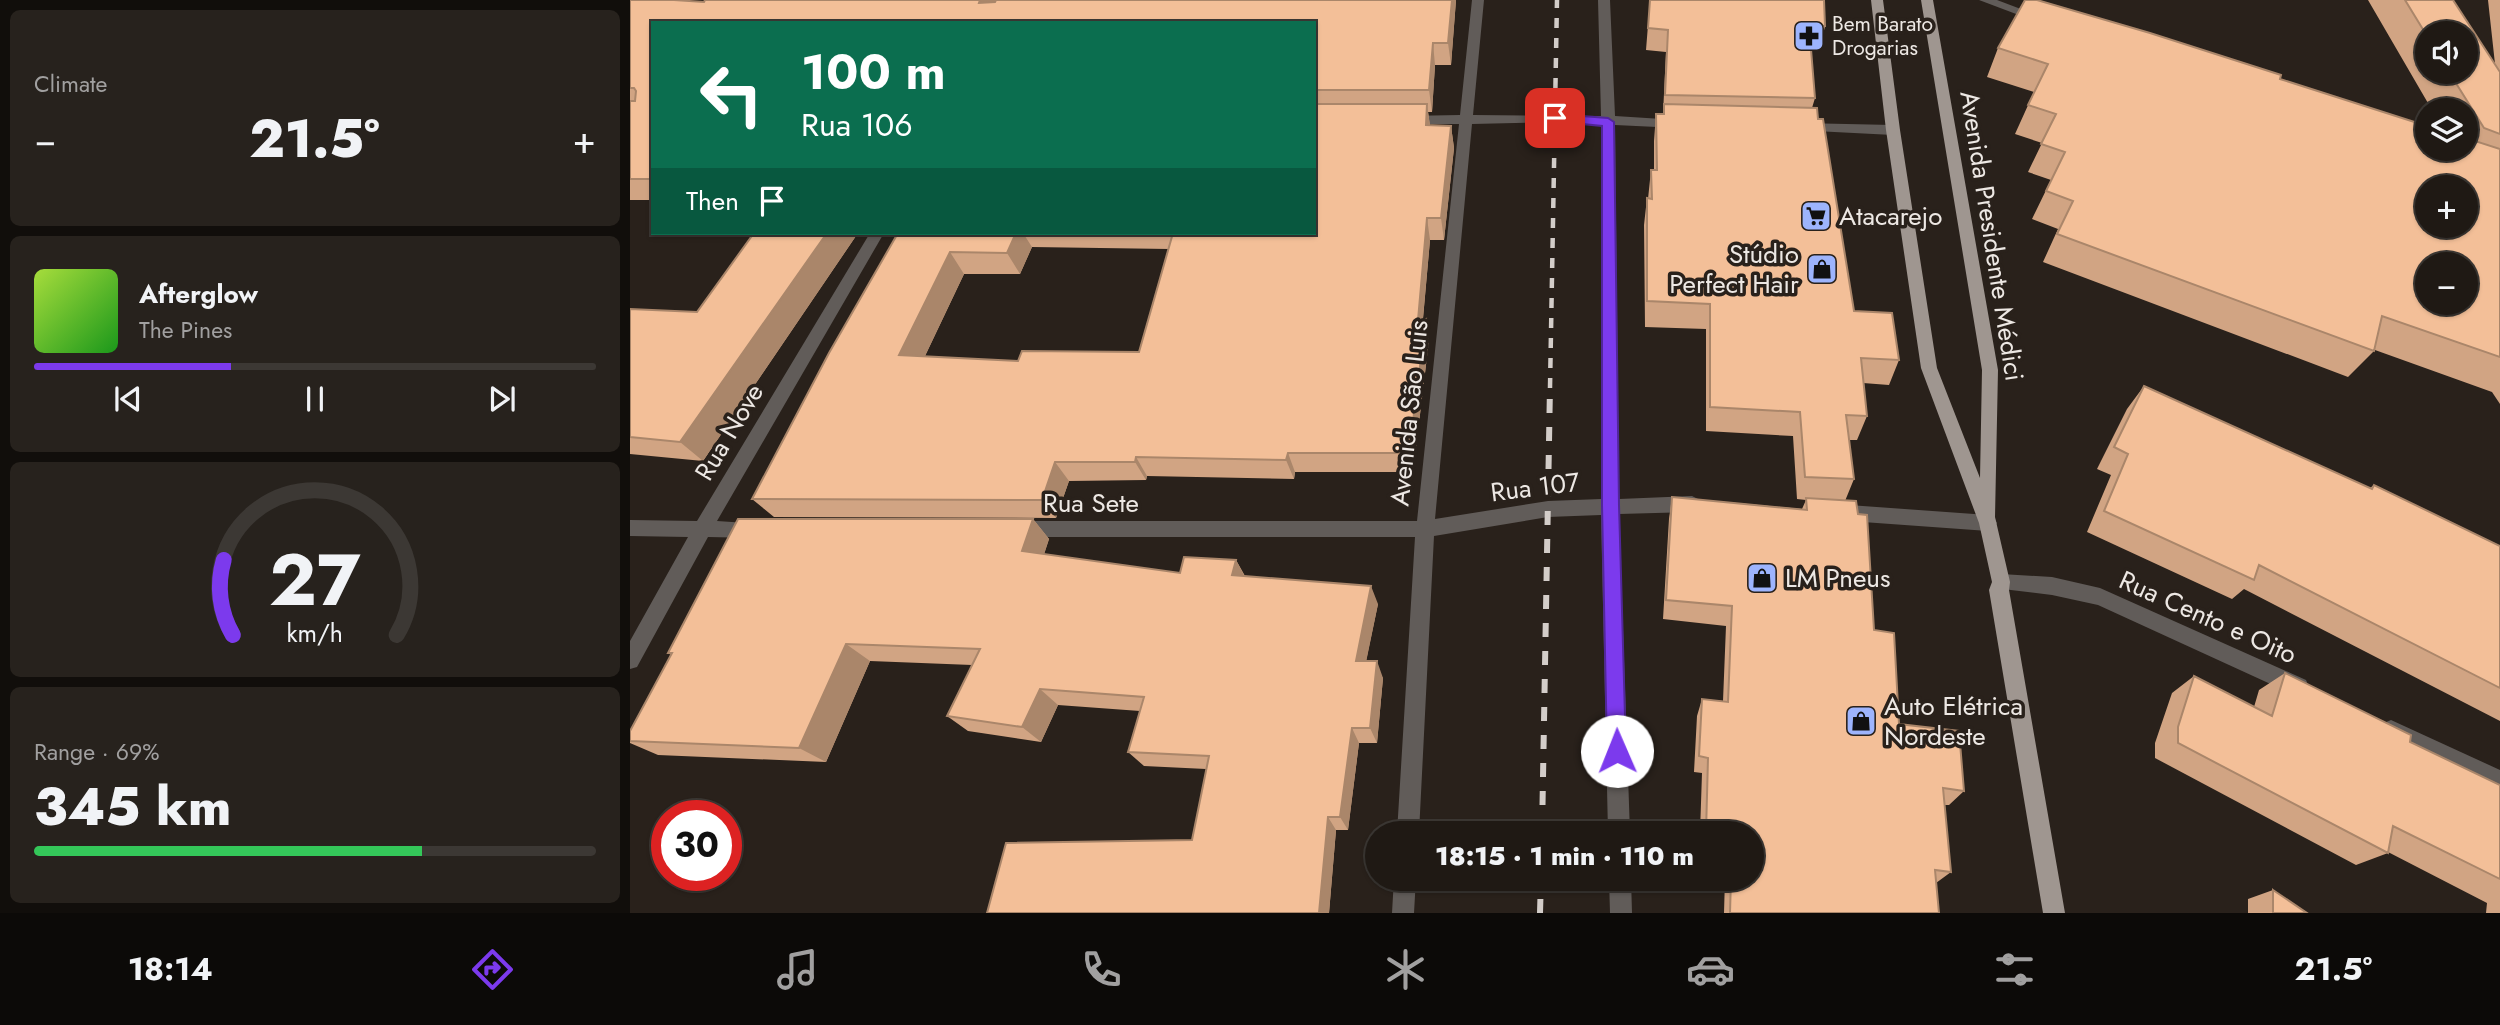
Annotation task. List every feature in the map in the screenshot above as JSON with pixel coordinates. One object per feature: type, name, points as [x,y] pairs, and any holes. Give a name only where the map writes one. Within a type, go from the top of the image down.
[{"type":"main road","name":"Avenida Presidente Médici","points":[[1877,0],[1893,130],[1929,368],[1987,523],[2001,582],[1999,590],[2054,913]]},
{"type":"main road","name":"Avenida Presidente Médici","points":[[1927,0],[1990,370],[1987,523]]},
{"type":"street","name":"Avenida São Luis","points":[[1409,821],[1425,529],[1478,0]]},
{"type":"street","points":[[1604,0],[1608,122],[1610,505],[1619,821]]},
{"type":"street","points":[[1985,0],[2051,23]]},
{"type":"street","points":[[1384,120],[1555,118],[1689,124]]},
{"type":"street","points":[[1784,127],[1893,130]]},
{"type":"street","name":"Rua Nove","points":[[630,660],[702,530],[876,235]]},
{"type":"street","name":"Rua 107","points":[[1425,529],[1548,509],[1610,505],[1708,505]]},
{"type":"street","points":[[1810,510],[1987,523]]},
{"type":"street","points":[[630,528],[771,530]]},
{"type":"street","name":"Rua Sete","points":[[994,529],[1425,529]]},
{"type":"street","name":"Rua Cento e Oito","points":[[2001,582],[2053,586],[2100,597],[2323,699]]},
{"type":"street","points":[[2374,722],[2500,781]]},
{"type":"street","points":[[1403,913],[1404,891]]},
{"type":"street","points":[[1620,891],[1621,913]]},
{"type":"building","points":[[630,0],[980,0],[979,3],[996,0],[1452,0],[1448,43],[1433,43],[1429,90],[1316,90],[1316,21],[651,21],[651,179],[630,179],[630,101],[635,101],[636,91],[630,88]]},
{"type":"building","points":[[1650,0],[1824,0],[1825,26],[1809,25],[1815,98],[1665,95],[1668,30],[1648,28]]},
{"type":"building","points":[[2025,0],[2037,0],[2150,33],[2281,75],[2280,79],[2415,122],[2415,161],[2478,161],[2478,142],[2500,149],[2500,357],[2382,316],[2374,351],[2057,234],[2073,201],[2046,191],[2065,152],[2041,144],[2056,114],[2028,105],[2048,64],[1998,48]]},
{"type":"building","points":[[2405,0],[2453,0],[2467,21],[2418,21]]},
{"type":"building","points":[[2478,38],[2500,72],[2500,134],[2484,128],[2478,118],[2478,98],[2465,98],[2456,84],[2478,84]]},
{"type":"building","points":[[1316,104],[1427,104],[1426,125],[1451,126],[1441,218],[1427,218],[1418,320],[1426,319],[1409,453],[1288,453],[1286,460],[1136,457],[1135,462],[1055,462],[1042,500],[752,499],[829,353],[897,235],[1015,235],[1007,253],[950,252],[899,355],[1018,361],[1022,351],[1139,352],[1172,235],[1316,235]]},
{"type":"building","points":[[1664,104],[1817,108],[1818,119],[1823,119],[1854,311],[1892,313],[1899,360],[1861,358],[1867,416],[1846,415],[1854,479],[1805,477],[1800,412],[1710,407],[1710,304],[1647,301],[1647,198],[1652,199],[1651,170],[1657,170],[1656,114],[1664,114]]},
{"type":"building","points":[[753,235],[826,235],[680,442],[630,437],[630,309],[697,312]]},
{"type":"building","points":[[2144,386],[2372,489],[2374,485],[2500,546],[2500,688],[2259,565],[2254,580],[2104,511],[2128,454],[2114,447]]},
{"type":"building","points":[[1672,497],[1807,510],[1806,498],[1856,501],[1858,514],[1867,515],[1874,630],[1894,633],[1899,724],[1959,731],[1964,791],[1943,788],[1951,872],[1935,870],[1939,913],[1730,913],[1731,891],[1764,891],[1764,821],[1706,821],[1708,758],[1699,756],[1702,699],[1728,702],[1732,606],[1666,600]]},
{"type":"building","points":[[738,519],[1033,519],[1022,551],[1180,573],[1184,557],[1236,560],[1232,575],[1371,586],[1356,661],[1377,661],[1370,728],[1352,728],[1340,817],[1328,817],[1319,913],[987,913],[1006,843],[1192,840],[1209,756],[1128,752],[1144,697],[1040,689],[1022,727],[947,716],[980,649],[846,644],[799,748],[630,741],[630,731]]},
{"type":"building","points":[[2285,673],[2411,735],[2410,742],[2500,785],[2500,879],[2393,826],[2388,853],[2178,743],[2178,727],[2194,676],[2272,716]]},
{"type":"building","points":[[2273,890],[2307,913],[2273,913]]},
{"type":"railway","points":[[1550,388],[1557,0]]},
{"type":"railway","points":[[1542,821],[1550,386]]},
{"type":"railway","points":[[1540,913],[1541,891]]},
{"type":"place","name":"Bem Barato Drogarias","points":[[1809,36]]},
{"type":"place","name":"Atacarejo","points":[[1816,216]]},
{"type":"place","name":"Stúdio Perfect Hair","points":[[1822,269]]},
{"type":"place","name":"LM Pneus","points":[[1762,578]]},
{"type":"place","name":"Auto Elétrica Nordeste","points":[[1861,721]]},
{"type":"route","points":[[1555,118],[1608,122],[1610,505],[1617,751]]}]
